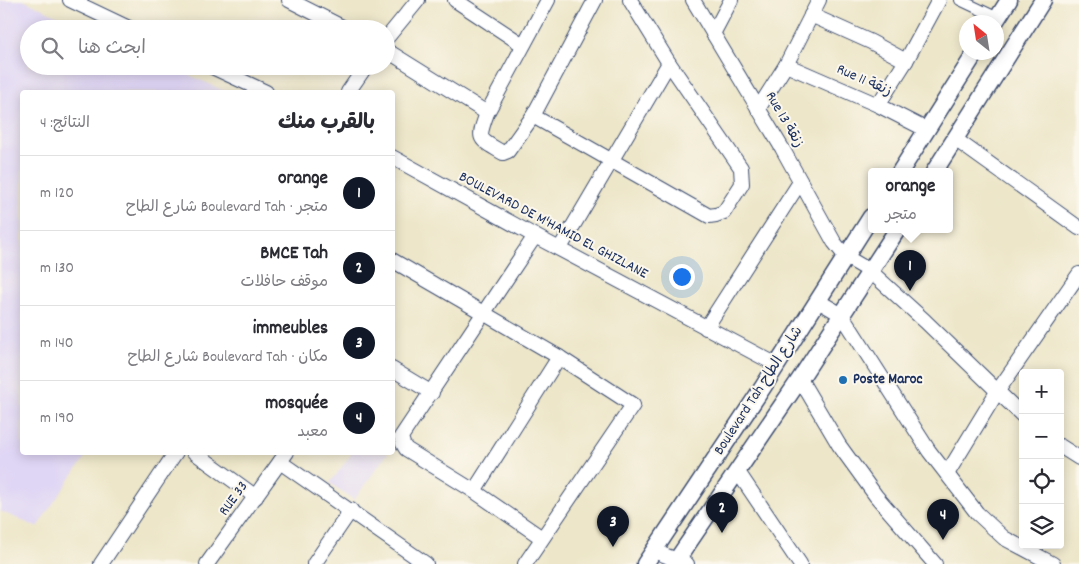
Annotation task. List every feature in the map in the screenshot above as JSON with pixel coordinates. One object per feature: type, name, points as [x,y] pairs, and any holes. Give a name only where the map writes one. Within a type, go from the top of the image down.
[{"type":"street","points":[[70,0],[112,20]]},
{"type":"street","points":[[289,0],[328,20]]},
{"type":"street","points":[[395,28],[418,0]]},
{"type":"street","points":[[455,0],[523,45]]},
{"type":"street","points":[[548,0],[487,113],[480,137],[483,142],[502,154],[508,151],[533,116],[595,0]]},
{"type":"street","points":[[533,116],[709,216],[724,212],[742,184],[741,168],[669,63],[630,0]]},
{"type":"street","name":"Rue 13 زنقة","points":[[693,0],[834,242],[846,257]]},
{"type":"street","points":[[713,34],[731,0]]},
{"type":"street","points":[[758,109],[786,64],[819,0]]},
{"type":"street","points":[[878,105],[906,61],[939,0]]},
{"type":"street","points":[[960,0],[987,15]]},
{"type":"street","points":[[999,15],[1009,0]]},
{"type":"street","points":[[937,168],[1043,0]]},
{"type":"street","points":[[811,15],[871,42],[906,61]]},
{"type":"street","points":[[395,56],[487,113]]},
{"type":"street","points":[[903,168],[971,60]]},
{"type":"street","points":[[560,248],[669,63]]},
{"type":"street","name":"Rue 11 زنقة","points":[[786,64],[878,105],[928,130]]},
{"type":"street","points":[[229,75],[262,90]]},
{"type":"street","points":[[349,90],[360,75]]},
{"type":"street","points":[[955,140],[1079,228]]},
{"type":"street","name":"BOULEVARD DE M'HAMID EL GHIZLANE","points":[[395,160],[777,365]]},
{"type":"street","points":[[706,328],[800,182]]},
{"type":"street","name":"Boulevard Tah شارع الطاح","points":[[649,558],[777,365],[868,223]]},
{"type":"street","name":"Boulevard Tah شارع الطاح","points":[[679,563],[895,233]]},
{"type":"street","points":[[535,236],[401,437],[402,444],[406,449],[474,491],[542,538]]},
{"type":"street","points":[[846,257],[870,271],[926,321],[1021,414]]},
{"type":"street","points":[[395,262],[559,357],[633,405],[525,564]]},
{"type":"street","points":[[947,474],[997,392],[1079,274]]},
{"type":"street","points":[[818,301],[842,315],[929,451],[977,513],[1004,538],[1053,564]]},
{"type":"street","points":[[474,491],[559,357]]},
{"type":"street","points":[[395,371],[432,393]]},
{"type":"street","points":[[800,379],[839,445],[876,496],[935,564]]},
{"type":"street","points":[[1064,449],[1079,458]]},
{"type":"street","points":[[101,564],[174,455]]},
{"type":"street","points":[[198,455],[256,497]]},
{"type":"street","points":[[284,457],[351,510],[426,564]]},
{"type":"street","name":"RUE 33","points":[[207,564],[284,457]]},
{"type":"street","points":[[738,472],[800,564]]},
{"type":"street","points":[[314,564],[351,510]]},
{"type":"street","points":[[649,558],[679,563]]},
{"type":"shaded area","points":[[0,0],[23,0],[67,20],[20,20],[20,75],[189,75],[223,90],[20,90],[20,455],[87,455],[37,527],[0,511]]},
{"type":"shaded area","points":[[351,455],[387,455],[354,500],[330,483]]},
{"type":"place","name":"orange","points":[[910,291]]},
{"type":"place","name":"Poste Maroc","points":[[843,380]]},
{"type":"place","name":"BMCE Tah","points":[[722,533]]},
{"type":"place","name":"mosquée","points":[[943,540]]},
{"type":"place","name":"immeubles","points":[[613,547]]}]
